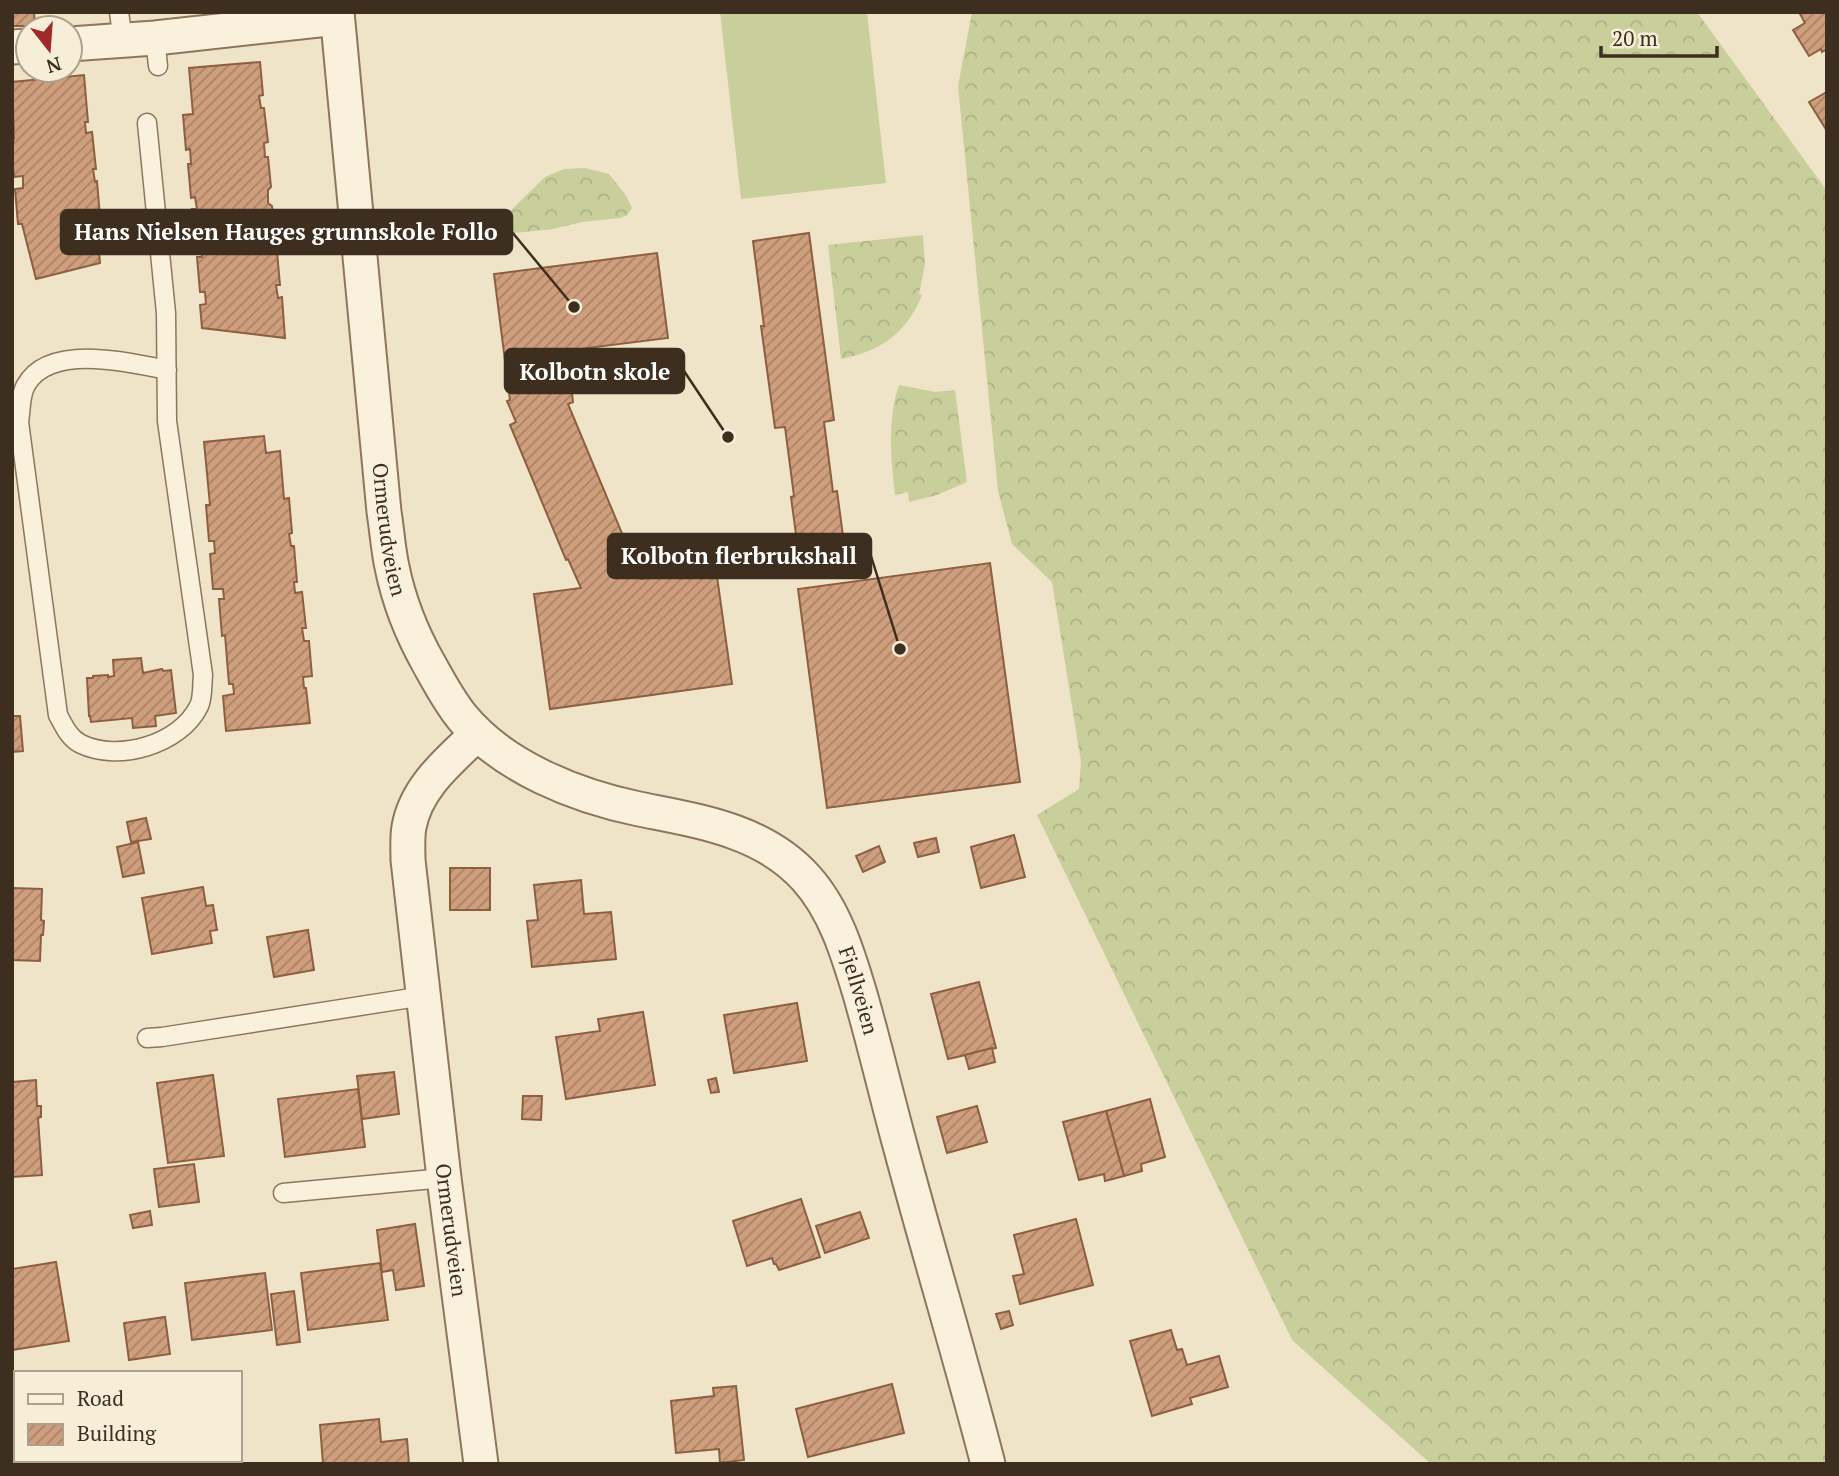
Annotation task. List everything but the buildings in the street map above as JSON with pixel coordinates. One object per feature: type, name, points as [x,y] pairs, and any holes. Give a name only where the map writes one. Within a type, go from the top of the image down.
[{"type":"street","name":"Ormerudveien","points":[[84,39],[121,26],[157,52],[337,15],[392,568],[405,615],[420,648],[444,692],[477,734],[441,768],[416,806],[409,824],[408,860],[444,1178],[481,1464]]},
{"type":"street","name":"Fjellveien","points":[[477,734],[505,755],[571,790],[605,802],[713,825],[752,839],[781,855],[806,878],[824,901],[849,957],[988,1464]]},
{"type":"lane","points":[[147,122],[166,313],[167,370],[167,421],[203,675],[200,705],[186,724],[139,750],[106,752],[80,743],[66,732],[58,715],[19,422],[24,387],[35,373],[50,364],[73,360],[122,361],[167,370]]},
{"type":"lane","points":[[147,1038],[424,996]]},
{"type":"lane","points":[[283,1193],[444,1178]]},
{"type":"green space","points":[[720,12],[867,12],[886,183],[741,199]]},
{"type":"green space","points":[[972,12],[1697,12],[1827,191],[1827,1464],[1431,1464],[1292,1340],[1037,815],[1079,789],[1081,762],[1052,582],[1012,544],[998,491],[958,86]]},
{"type":"green space","points":[[585,168],[609,174],[632,208],[627,215],[515,233],[504,231],[498,223],[545,177],[564,169]]},
{"type":"green space","points":[[923,235],[925,264],[919,294],[922,295],[909,320],[880,345],[841,359],[828,245]]},
{"type":"green space","points":[[899,385],[935,392],[955,390],[967,482],[937,495],[909,502],[908,492],[895,495],[891,426]]},
{"type":"place","name":"Hans Nielsen Hauges grunnskole Follo","points":[[574,307]]},
{"type":"place","name":"Kolbotn skole","points":[[728,437]]},
{"type":"place","name":"Kolbotn flerbrukshall","points":[[900,649]]}]
